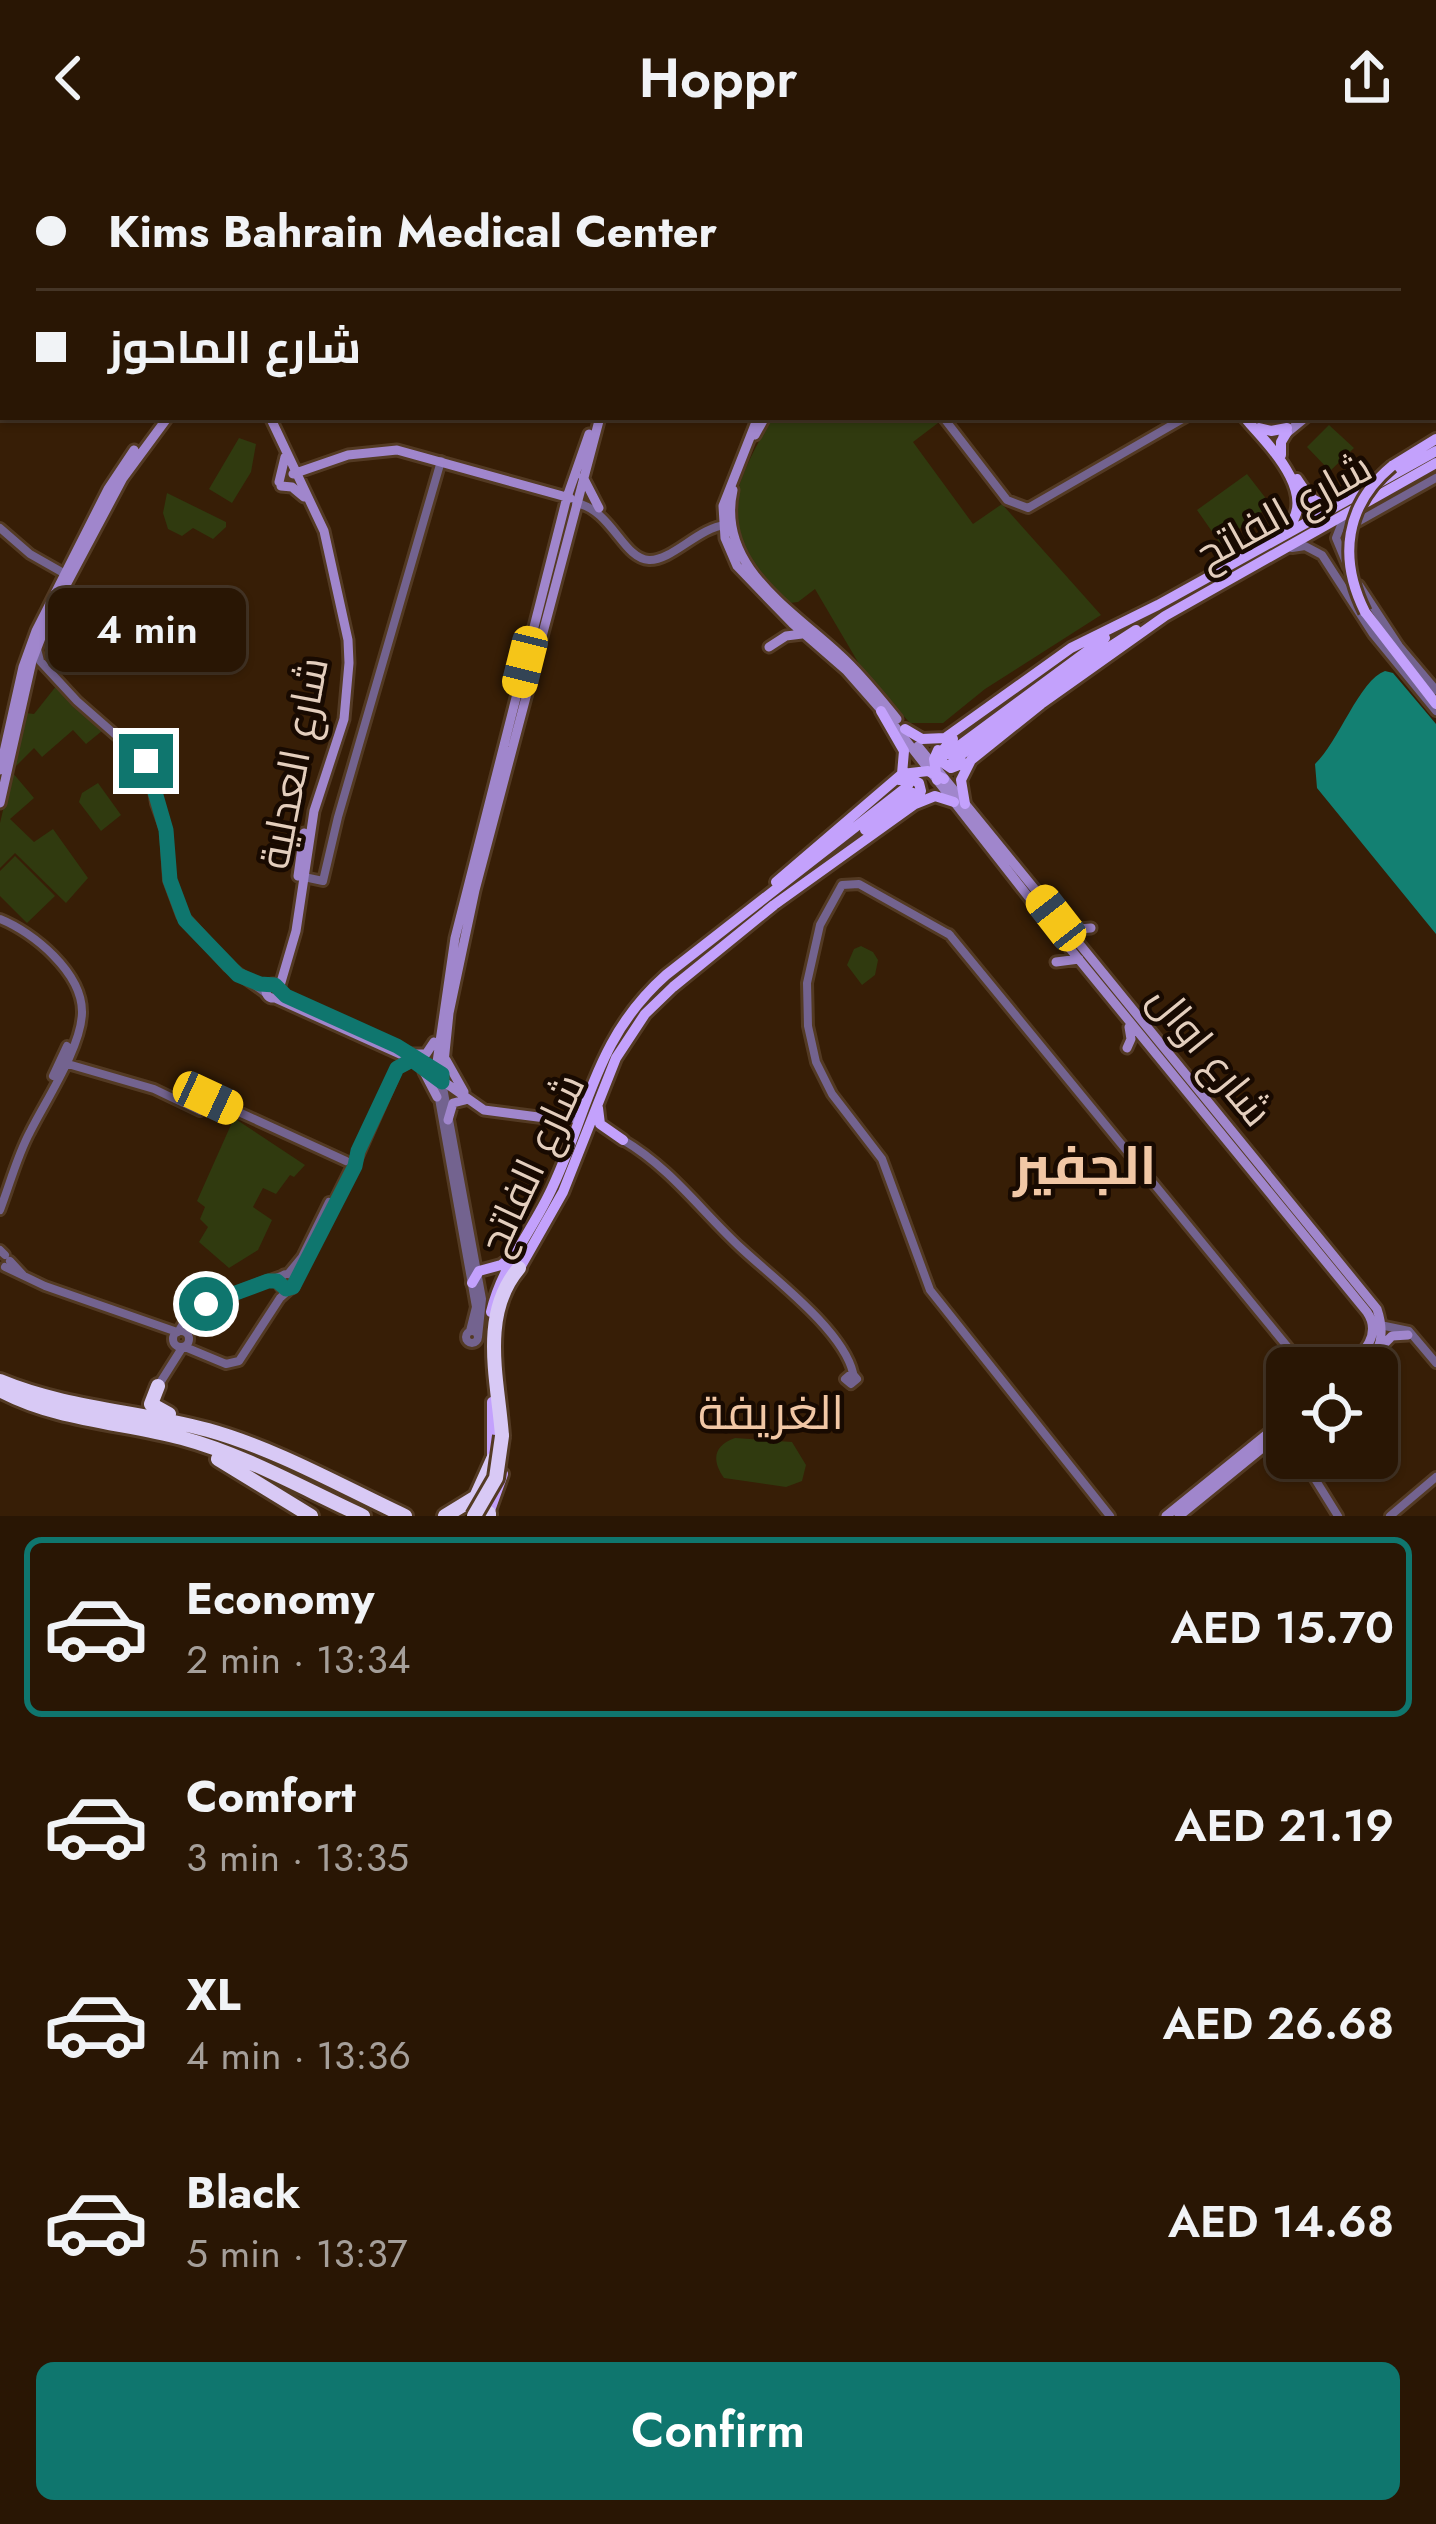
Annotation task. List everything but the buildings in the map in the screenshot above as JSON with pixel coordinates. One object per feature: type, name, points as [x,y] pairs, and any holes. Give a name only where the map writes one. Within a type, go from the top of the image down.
[{"type":"highway","points":[[483,1515],[494,1485],[502,1436],[494,1331],[517,1261]]},
{"type":"highway","points":[[0,1377],[21,1394],[240,1459],[363,1516]]},
{"type":"highway","points":[[158,1386],[151,1399],[154,1406],[262,1449],[398,1514]]},
{"type":"highway","points":[[0,1391],[213,1431]]},
{"type":"highway","points":[[135,1414],[242,1450],[398,1514]]},
{"type":"highway","points":[[156,1432],[244,1474],[311,1516]]},
{"type":"highway","points":[[445,1516],[476,1497],[493,1459]]},
{"type":"highway","points":[[244,1474],[296,1516]]},
{"type":"main road","points":[[1,792],[37,648],[74,557],[121,466],[161,420]]},
{"type":"main road","points":[[0,769],[28,651],[54,593],[162,420]]},
{"type":"main road","name":"شارع العدلية","points":[[269,420],[330,550],[348,640],[348,694],[314,811],[296,931],[273,990]]},
{"type":"main road","points":[[438,1075],[439,1032],[470,865],[560,525],[583,477],[596,420]]},
{"type":"main road","points":[[438,1075],[476,890],[571,500],[596,420]]},
{"type":"main road","points":[[761,420],[723,506],[718,530],[740,571],[846,670],[933,771]]},
{"type":"main road","points":[[718,530],[761,420]]},
{"type":"main road","points":[[1251,420],[1268,431],[1287,430]]},
{"type":"main road","points":[[1251,420],[1314,501],[1352,504]]},
{"type":"main road","points":[[1251,420],[1272,446],[1300,506],[1293,523],[1269,550]]},
{"type":"main road","points":[[1272,446],[1280,446],[1287,430],[1299,420]]},
{"type":"main road","points":[[1436,439],[1392,466],[1360,500],[1350,532],[1348,566],[1366,612],[1436,707]]},
{"type":"main road","points":[[348,455],[357,440]]},
{"type":"main road","points":[[374,450],[390,441],[407,452]]},
{"type":"main road","points":[[296,476],[348,455],[374,450],[407,452],[571,500]]},
{"type":"main road","name":"شارع الفاتح","points":[[1352,504],[1436,451]]},
{"type":"main road","points":[[306,496],[280,484],[287,458],[314,467],[371,453],[407,452]]},
{"type":"main road","name":"شارع الفاتح","points":[[483,1515],[493,1459],[488,1340],[494,1299],[557,1204],[578,1117],[604,1052],[631,1010],[757,901],[933,771],[940,748],[958,731],[1071,648],[1162,610],[1436,463]]},
{"type":"main road","points":[[306,496],[306,479],[314,467]]},
{"type":"main road","points":[[583,477],[599,508]]},
{"type":"main road","points":[[541,492],[556,508],[560,525]]},
{"type":"main road","name":"شارع العدلية","points":[[273,990],[288,943],[304,834],[342,693],[343,645],[322,542],[306,496]]},
{"type":"main road","points":[[718,530],[793,614],[847,661],[905,729],[933,771]]},
{"type":"main road","points":[[54,593],[51,568],[74,557]]},
{"type":"main road","points":[[776,608],[777,631]]},
{"type":"main road","points":[[951,758],[1067,663],[1162,610]]},
{"type":"main road","name":"شارع الفاتح","points":[[971,760],[1162,610]]},
{"type":"main road","points":[[769,647],[791,634],[806,635]]},
{"type":"main road","points":[[881,711],[904,751],[910,789]]},
{"type":"main road","points":[[337,721],[338,738]]},
{"type":"main road","points":[[905,729],[929,741],[958,731]]},
{"type":"main road","points":[[958,731],[941,751],[941,760],[951,768],[971,760]]},
{"type":"main road","points":[[910,789],[933,771],[954,770],[971,760]]},
{"type":"main road","points":[[910,789],[955,798],[971,760]]},
{"type":"main road","name":"شارع اوال","points":[[933,771],[1171,1060],[1378,1324]]},
{"type":"main road","name":"شارع الفاتح","points":[[573,1151],[622,1047],[653,1005],[910,789]]},
{"type":"main road","name":"شارع اوال","points":[[1016,874],[1064,929],[1124,1017],[1378,1324]]},
{"type":"main road","points":[[1056,962],[1084,959],[1087,933],[1064,929]]},
{"type":"main road","points":[[273,990],[413,1059],[484,1110],[559,1124],[573,1151],[597,1138],[623,1140]]},
{"type":"main road","points":[[1124,1017],[1131,1034],[1127,1048]]},
{"type":"main road","points":[[413,1059],[429,1052],[439,1032]]},
{"type":"main road","points":[[1141,1036],[1171,1060]]},
{"type":"main road","points":[[373,1038],[413,1059],[436,1097]]},
{"type":"main road","points":[[444,1045],[450,1071],[466,1096]]},
{"type":"main road","points":[[601,1092],[599,1122],[623,1140]]},
{"type":"main road","points":[[448,1120],[453,1103],[466,1096]]},
{"type":"main road","points":[[525,1118],[578,1117]]},
{"type":"main road","points":[[477,1273],[517,1261]]},
{"type":"main road","name":"شارع الفاتح","points":[[483,1515],[506,1456],[500,1326],[517,1261]]},
{"type":"main road","points":[[477,1273],[494,1273],[494,1299]]},
{"type":"main road","points":[[1378,1324],[1396,1326]]},
{"type":"main road","points":[[1378,1324],[1379,1347]]},
{"type":"main road","points":[[1367,1347],[1378,1324]]},
{"type":"main road","points":[[1382,1347],[1390,1337],[1412,1336]]},
{"type":"main road","points":[[1172,1515],[1266,1436]]},
{"type":"main road","points":[[1172,1515],[1266,1445]]},
{"type":"street","points":[[946,420],[1017,507],[1038,504],[1181,420]]},
{"type":"street","points":[[304,878],[323,881],[441,461]]},
{"type":"street","points":[[1343,531],[1436,478]]},
{"type":"street","points":[[571,500],[599,508],[640,555],[666,554]]},
{"type":"street","points":[[571,500],[596,508],[640,558],[655,560],[718,530]]},
{"type":"street","points":[[1352,504],[1336,538],[1341,555],[1378,616],[1436,690]]},
{"type":"street","points":[[0,531],[66,577]]},
{"type":"street","points":[[1269,550],[1299,546],[1322,555],[1373,634],[1436,707]]},
{"type":"street","points":[[37,648],[38,658],[51,674],[107,731],[148,764],[167,840],[168,874],[182,915],[246,980],[273,990]]},
{"type":"street","points":[[28,680],[39,669],[51,674]]},
{"type":"street","points":[[1110,1516],[926,1282],[886,1167],[831,1092],[812,1049],[807,982],[814,943],[828,907],[846,883],[859,884],[950,935],[1288,1347]]},
{"type":"street","points":[[0,922],[38,942],[78,991],[81,1022],[0,1210]]},
{"type":"street","points":[[349,1165],[396,1052]]},
{"type":"street","points":[[3,1259],[29,1280],[181,1339],[226,1364],[239,1361],[280,1298],[397,1068],[413,1059]]},
{"type":"street","points":[[62,1063],[154,1089],[200,1111],[208,1098],[349,1165]]},
{"type":"street","points":[[0,1198],[62,1063]]},
{"type":"street","points":[[438,1075],[436,1097],[477,1273]]},
{"type":"street","points":[[438,1075],[477,1273],[474,1334]]},
{"type":"street","points":[[623,1140],[681,1184],[819,1322],[847,1358],[850,1374]]},
{"type":"street","points":[[158,1386],[175,1359],[186,1318],[194,1308],[268,1281],[286,1281]]},
{"type":"street","points":[[1378,1324],[1412,1336]]},
{"type":"street","points":[[1396,1326],[1436,1363]]},
{"type":"street","points":[[1315,1479],[1338,1516]]},
{"type":"street","points":[[1390,1516],[1432,1480],[1436,1492]]},
{"type":"green space","points":[[770,420],[935,420],[938,423],[913,442],[973,524],[1002,504],[1101,615],[985,689],[943,723],[910,723],[865,674],[815,589],[790,603],[749,555],[735,515],[744,472]]},
{"type":"green space","points":[[1329,425],[1354,448],[1330,471],[1307,447]]},
{"type":"green space","points":[[239,438],[256,444],[251,472],[232,503],[209,489]]},
{"type":"green space","points":[[1247,474],[1271,505],[1220,543],[1197,510]]},
{"type":"green space","points":[[167,493],[226,522],[226,527],[213,539],[193,528],[182,536],[168,529],[163,513]]},
{"type":"green space","points":[[57,685],[102,731],[86,744],[73,730],[42,757],[34,748],[13,769],[26,713],[34,714]]},
{"type":"green space","points":[[12,772],[34,798],[10,819],[34,842],[53,829],[88,878],[66,903],[15,853],[0,868],[0,823]]},
{"type":"green space","points":[[98,783],[121,815],[101,831],[79,802],[82,793]]},
{"type":"green space","points":[[15,856],[55,896],[27,923],[0,896],[0,871]]},
{"type":"green space","points":[[861,946],[878,960],[875,975],[862,985],[847,965],[854,949]]},
{"type":"green space","points":[[234,1118],[305,1165],[276,1194],[263,1188],[253,1207],[272,1220],[258,1250],[229,1268],[199,1242],[208,1227],[200,1219],[205,1207],[197,1201]]},
{"type":"green space","points":[[735,1438],[792,1442],[806,1465],[802,1481],[786,1487],[724,1478],[717,1454]]},
{"type":"water","points":[[1385,671],[1393,673],[1436,724],[1436,934],[1317,788],[1315,764],[1367,686]]},
{"type":"district","name":"الجفير","points":[[1085,1165]]},
{"type":"district","name":"الغريفة","points":[[771,1412]]},
{"type":"route","points":[[146,761],[166,830],[167,865],[175,898],[185,920],[203,940],[245,979],[275,985],[282,994],[397,1046],[442,1074],[442,1082],[412,1060],[397,1068],[355,1166],[293,1287],[268,1281],[206,1304]]}]
